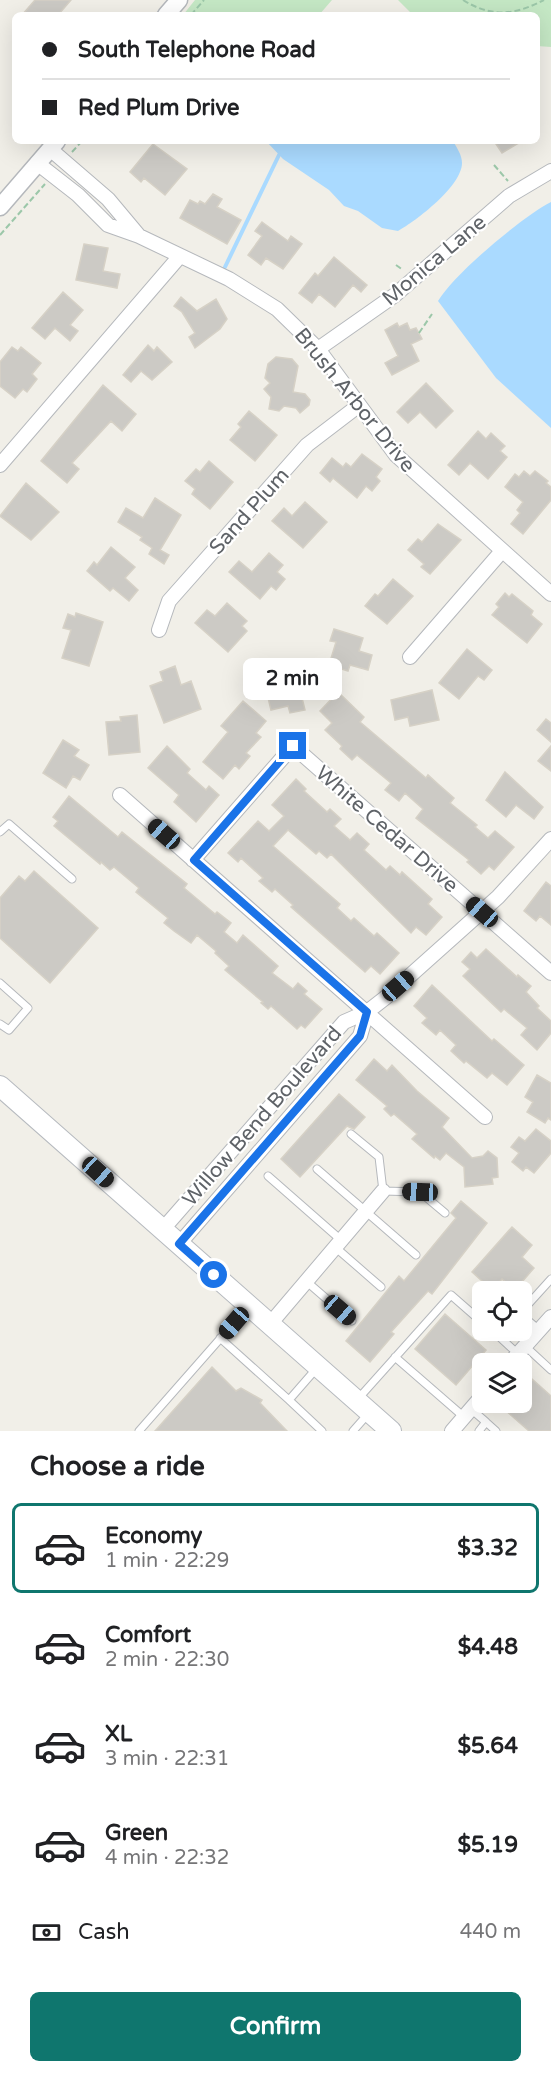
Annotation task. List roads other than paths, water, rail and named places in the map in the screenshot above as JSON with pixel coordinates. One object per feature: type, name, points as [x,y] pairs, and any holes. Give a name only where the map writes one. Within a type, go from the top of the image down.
[{"type":"main road","points":[[0,1086],[375,1419]]},
{"type":"street","points":[[169,12],[179,0]]},
{"type":"street","points":[[0,207],[53,145]]},
{"type":"street","name":"Brush Arbor Drive","points":[[53,145],[64,161],[121,211],[140,236]]},
{"type":"street","name":"Brush Arbor Drive","points":[[38,163],[78,195],[108,225],[140,236],[256,294],[285,316],[318,349],[358,406],[412,471],[551,594]]},
{"type":"street","name":"Monica Lane","points":[[318,349],[395,295],[508,196],[551,171]]},
{"type":"street","points":[[78,195],[89,183]]},
{"type":"street","points":[[0,465],[180,256]]},
{"type":"street","name":"Sand Plum","points":[[159,630],[169,601],[307,445],[358,406]]},
{"type":"street","points":[[410,657],[502,551]]},
{"type":"street","name":"White Cedar Drive","points":[[194,860],[293,746],[551,973]]},
{"type":"street","points":[[120,795],[485,1117]]},
{"type":"street","name":"Willow Bend Boulevard","points":[[163,1230],[344,1022],[367,1012],[482,912],[511,884],[551,838]]},
{"type":"street","name":"Willow Bend Boulevard","points":[[179,1244],[360,1036],[367,1012]]},
{"type":"street","points":[[270,1324],[383,1191]]},
{"type":"street","points":[[518,1353],[547,1323]]},
{"type":"street","points":[[452,1431],[472,1408]]},
{"type":"lane","points":[[0,832],[9,824],[72,879]]},
{"type":"lane","points":[[0,983],[28,1008],[9,1030],[0,1024]]},
{"type":"lane","points":[[282,1093],[297,1107]]},
{"type":"lane","points":[[351,1134],[379,1157],[383,1191],[420,1192],[445,1213]]},
{"type":"lane","points":[[318,1169],[416,1256]]},
{"type":"lane","points":[[268,1176],[381,1287]]},
{"type":"lane","points":[[547,1323],[525,1318],[523,1310],[551,1279]]},
{"type":"lane","points":[[306,1281],[352,1321]]},
{"type":"lane","points":[[353,1431],[375,1419],[395,1357],[451,1295],[472,1313]]},
{"type":"lane","points":[[139,1431],[249,1306]]},
{"type":"lane","points":[[220,1338],[322,1431]]},
{"type":"lane","points":[[503,1341],[516,1353]]},
{"type":"lane","points":[[395,1357],[468,1413],[486,1422],[496,1431]]},
{"type":"lane","points":[[532,1361],[551,1370]]},
{"type":"lane","points":[[290,1400],[318,1367]]},
{"type":"lane","points":[[479,1431],[486,1422]]},
{"type":"water","points":[[269,144],[455,144],[462,163],[455,182],[437,202],[398,231],[382,228],[358,211],[344,206],[329,190],[283,159]]},
{"type":"water","points":[[551,202],[551,428],[496,378],[438,301],[474,261],[524,220]]},
{"type":"waterway","points":[[225,267],[279,155]]}]
